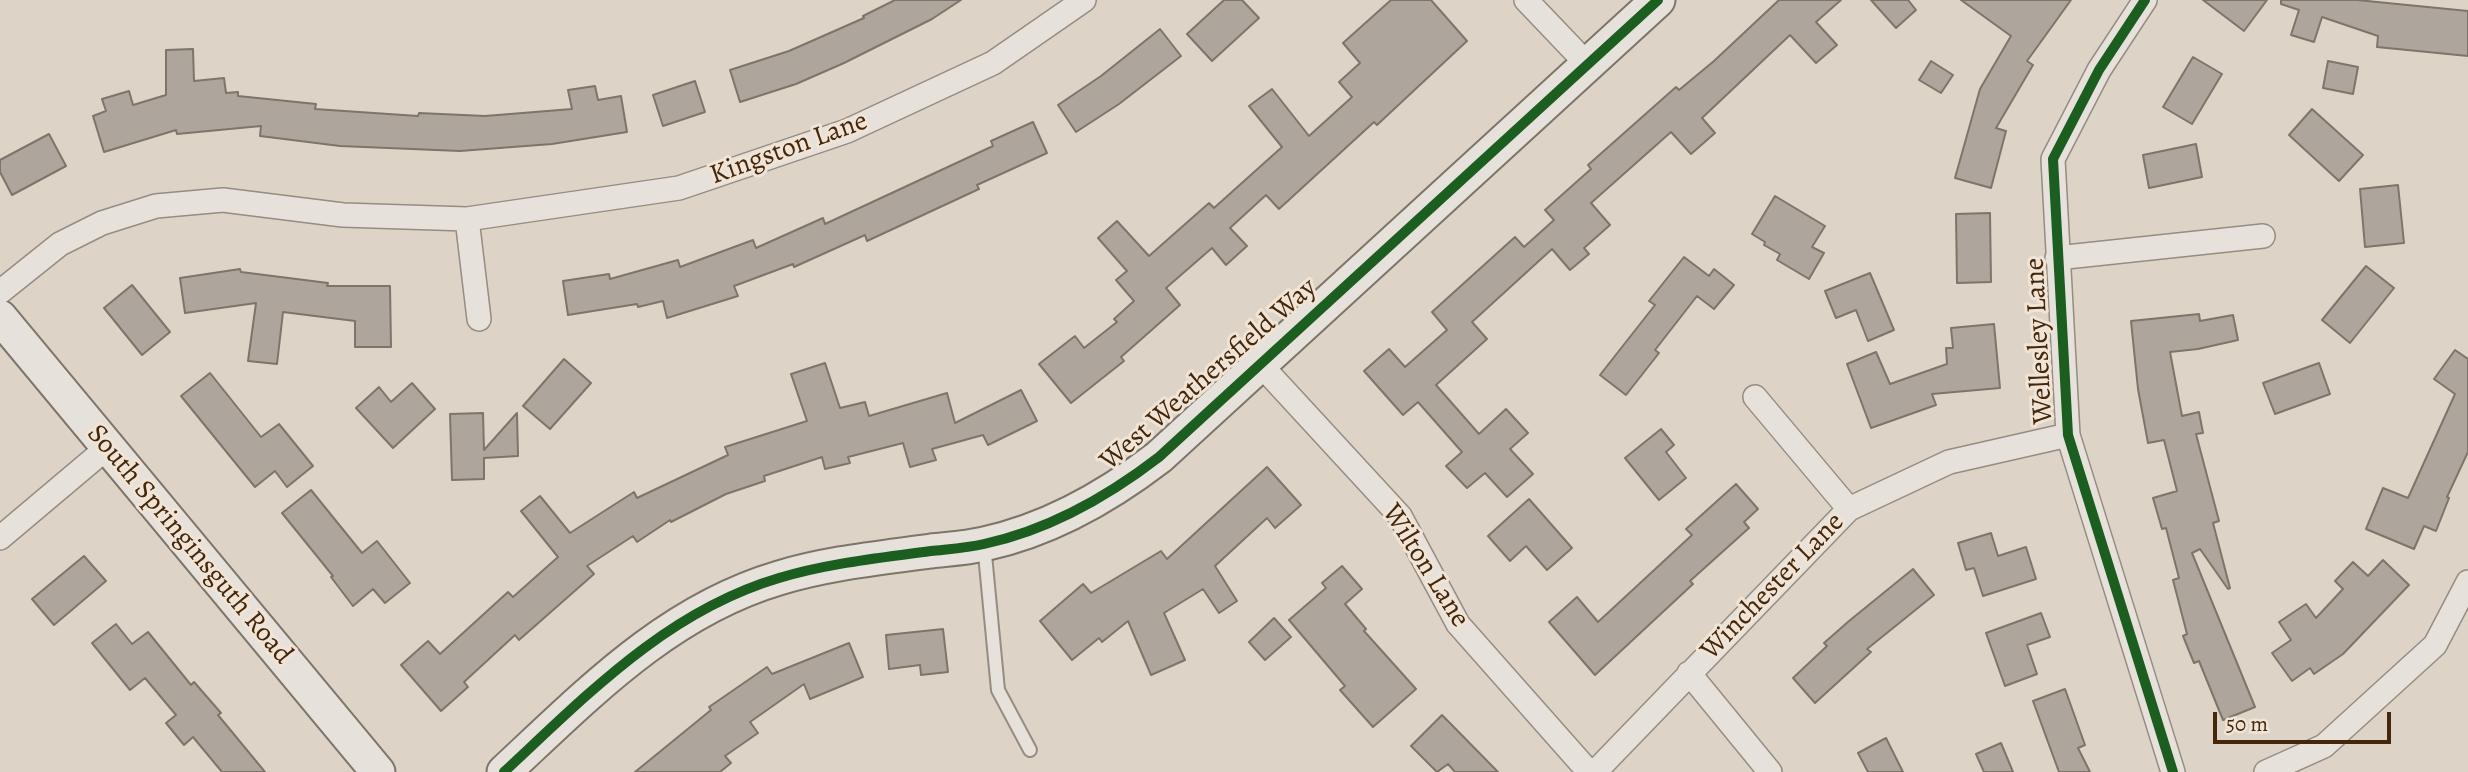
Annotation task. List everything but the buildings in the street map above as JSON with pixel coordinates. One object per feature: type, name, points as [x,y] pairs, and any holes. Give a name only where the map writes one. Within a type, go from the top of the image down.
[{"type":"street","name":"Kingston Lane","points":[[0,292],[60,244],[103,223],[156,206],[223,200],[343,215],[467,219],[679,188],[847,131],[993,63],[1084,0]]},
{"type":"street","points":[[1526,0],[1588,65]]},
{"type":"street","name":"West Weathersfield Way","points":[[504,772],[614,671],[670,629],[706,608],[778,578],[817,568],[984,544],[1067,515],[1130,479],[1159,457],[1658,0]]},
{"type":"street","name":"Wellesley Lane","points":[[2145,0],[2099,70],[2053,159],[2068,435],[2173,772]]},
{"type":"street","points":[[467,219],[479,319]]},
{"type":"street","points":[[2057,257],[2263,236]]},
{"type":"street","name":"South Springinsguth Road","points":[[0,317],[378,772]]},
{"type":"street","name":"Wilton Lane","points":[[1259,363],[1400,516],[1458,624],[1589,772]]},
{"type":"street","points":[[1755,397],[1849,509]]},
{"type":"street","name":"Winchester Lane","points":[[1595,772],[1849,509],[1949,462],[2068,435]]},
{"type":"street","points":[[0,538],[108,447]]},
{"type":"street","points":[[2266,772],[2324,746],[2435,645],[2468,582]]},
{"type":"street","points":[[1689,673],[1770,772]]},
{"type":"lane","points":[[984,544],[998,690],[1030,750]]},
{"type":"cycle path","points":[[504,772],[631,658],[700,611],[738,593],[816,568],[971,546],[1008,538],[1054,521],[1119,486],[1159,457],[1658,0]]},
{"type":"cycle path","points":[[2145,0],[2099,70],[2053,159],[2068,435],[2173,772]]}]
